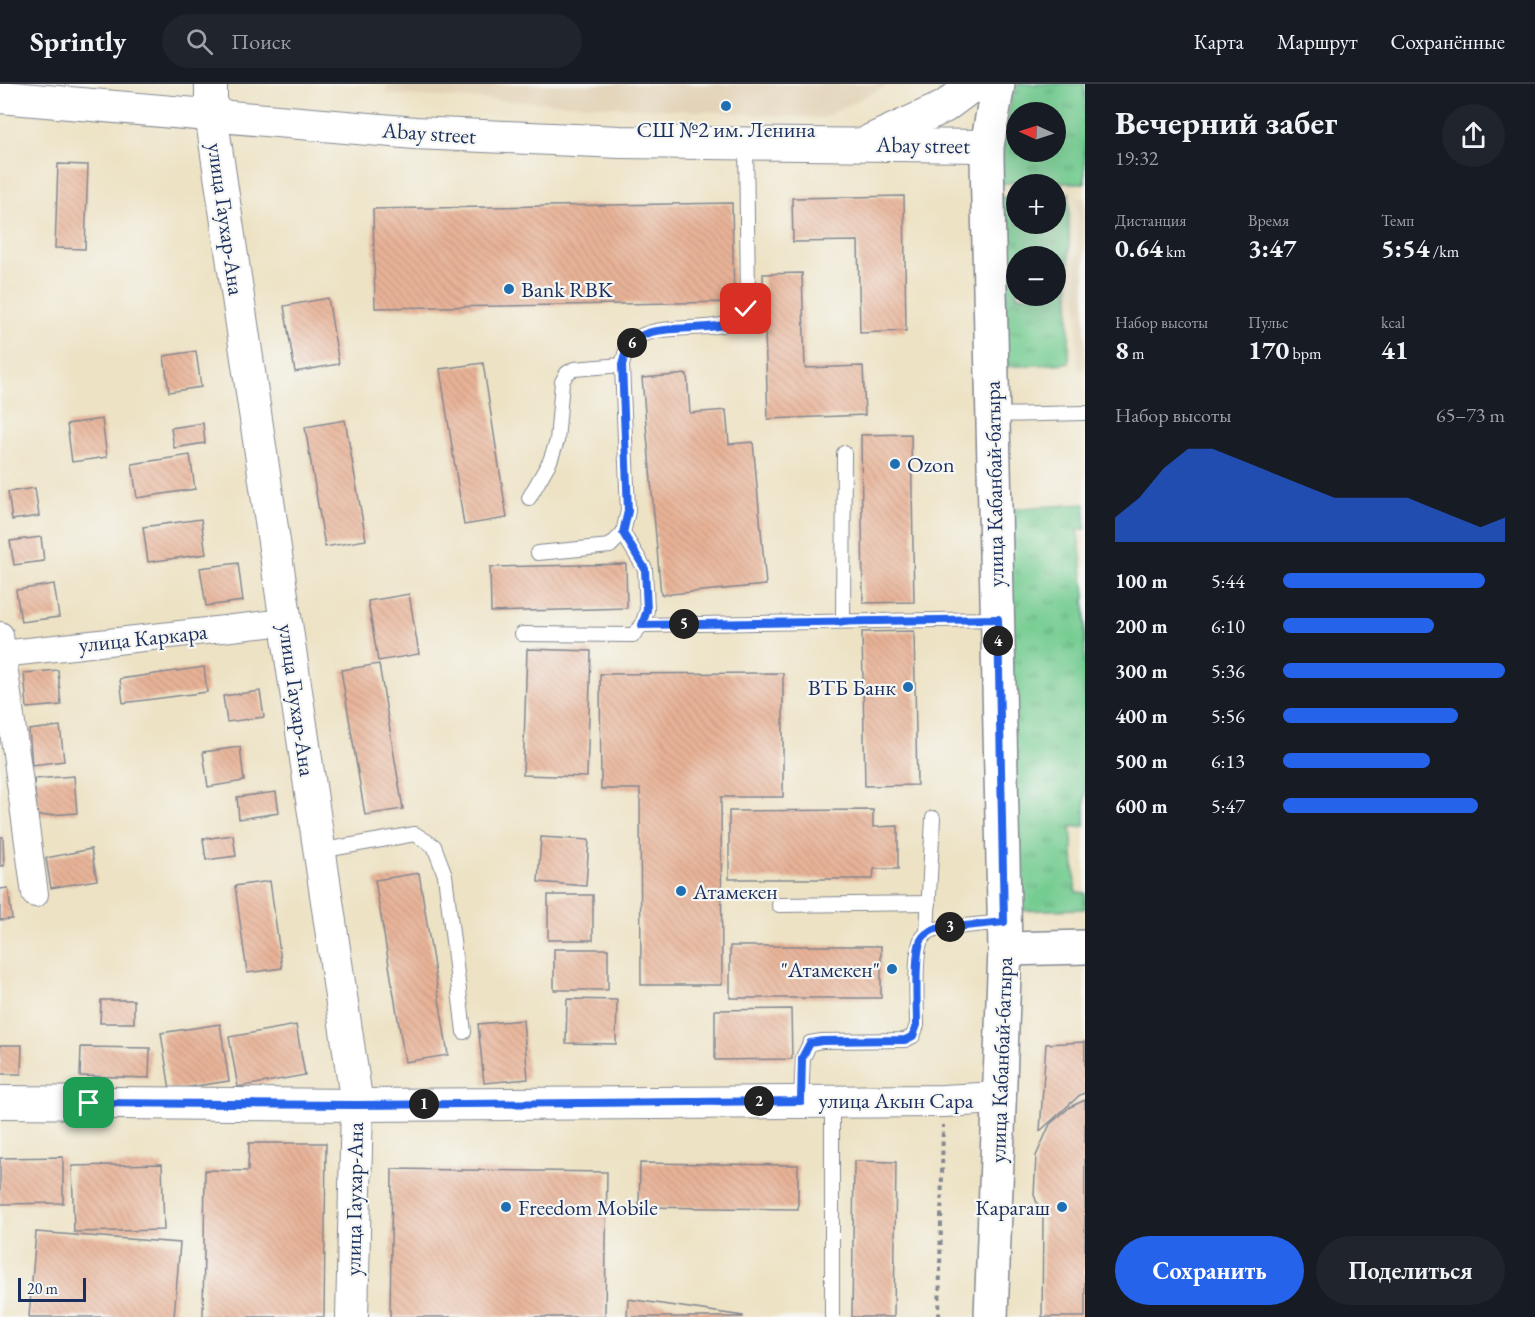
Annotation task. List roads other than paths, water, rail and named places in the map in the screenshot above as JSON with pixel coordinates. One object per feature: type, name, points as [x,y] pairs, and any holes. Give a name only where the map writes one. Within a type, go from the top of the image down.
[{"type":"main road","name":"улица Кабанбай-батыра","points":[[991,1317],[1004,936],[987,146],[998,84]]},
{"type":"main road","points":[[1004,936],[1085,947]]},
{"type":"street","name":"Abay street","points":[[860,144],[944,107],[975,84]]},
{"type":"street","name":"Abay street","points":[[0,97],[211,99],[415,133],[620,142],[987,146]]},
{"type":"street","name":"улица Гаухар-Ана","points":[[211,99],[285,622],[357,1105],[352,1317]]},
{"type":"street","name":"улица Каркара","points":[[35,894],[1,645],[285,622]]},
{"type":"street","name":"улица Акын Сара","points":[[0,1102],[357,1105],[943,1101],[1000,1098]]},
{"type":"lane","points":[[538,553],[610,546],[623,533],[628,511],[622,365],[628,347],[648,332],[718,325],[738,319],[746,309],[748,296],[746,143]]},
{"type":"lane","points":[[529,498],[550,461],[557,441],[562,382],[567,373],[574,369],[622,365]]},
{"type":"lane","points":[[993,415],[1085,413]]},
{"type":"lane","points":[[843,621],[844,453]]},
{"type":"lane","points":[[522,634],[633,635],[642,625],[647,610],[645,569],[623,533]]},
{"type":"lane","points":[[642,625],[998,619]]},
{"type":"lane","points":[[927,933],[933,818]]},
{"type":"lane","points":[[319,852],[416,834],[434,846],[446,875],[464,1032]]},
{"type":"lane","points":[[779,905],[929,903]]},
{"type":"lane","points":[[801,1101],[802,1058],[810,1043],[905,1040],[913,1036],[917,1025],[918,952],[921,940],[927,933],[935,929],[1004,936]]},
{"type":"lane","points":[[832,1100],[832,1317]]},
{"type":"place","name":"СШ №2 им. Ленина","points":[[726,106]]},
{"type":"place","name":"Bank RBK","points":[[509,289]]},
{"type":"place","name":"Ozon","points":[[895,464]]},
{"type":"place","name":"ВТБ Банк","points":[[908,687]]},
{"type":"place","name":"Атамекен","points":[[681,891]]},
{"type":"place","name":"\"Атамекен\"","points":[[892,969]]},
{"type":"place","name":"Freedom Mobile","points":[[506,1207]]},
{"type":"place","name":"Карагаш","points":[[1062,1207]]}]
